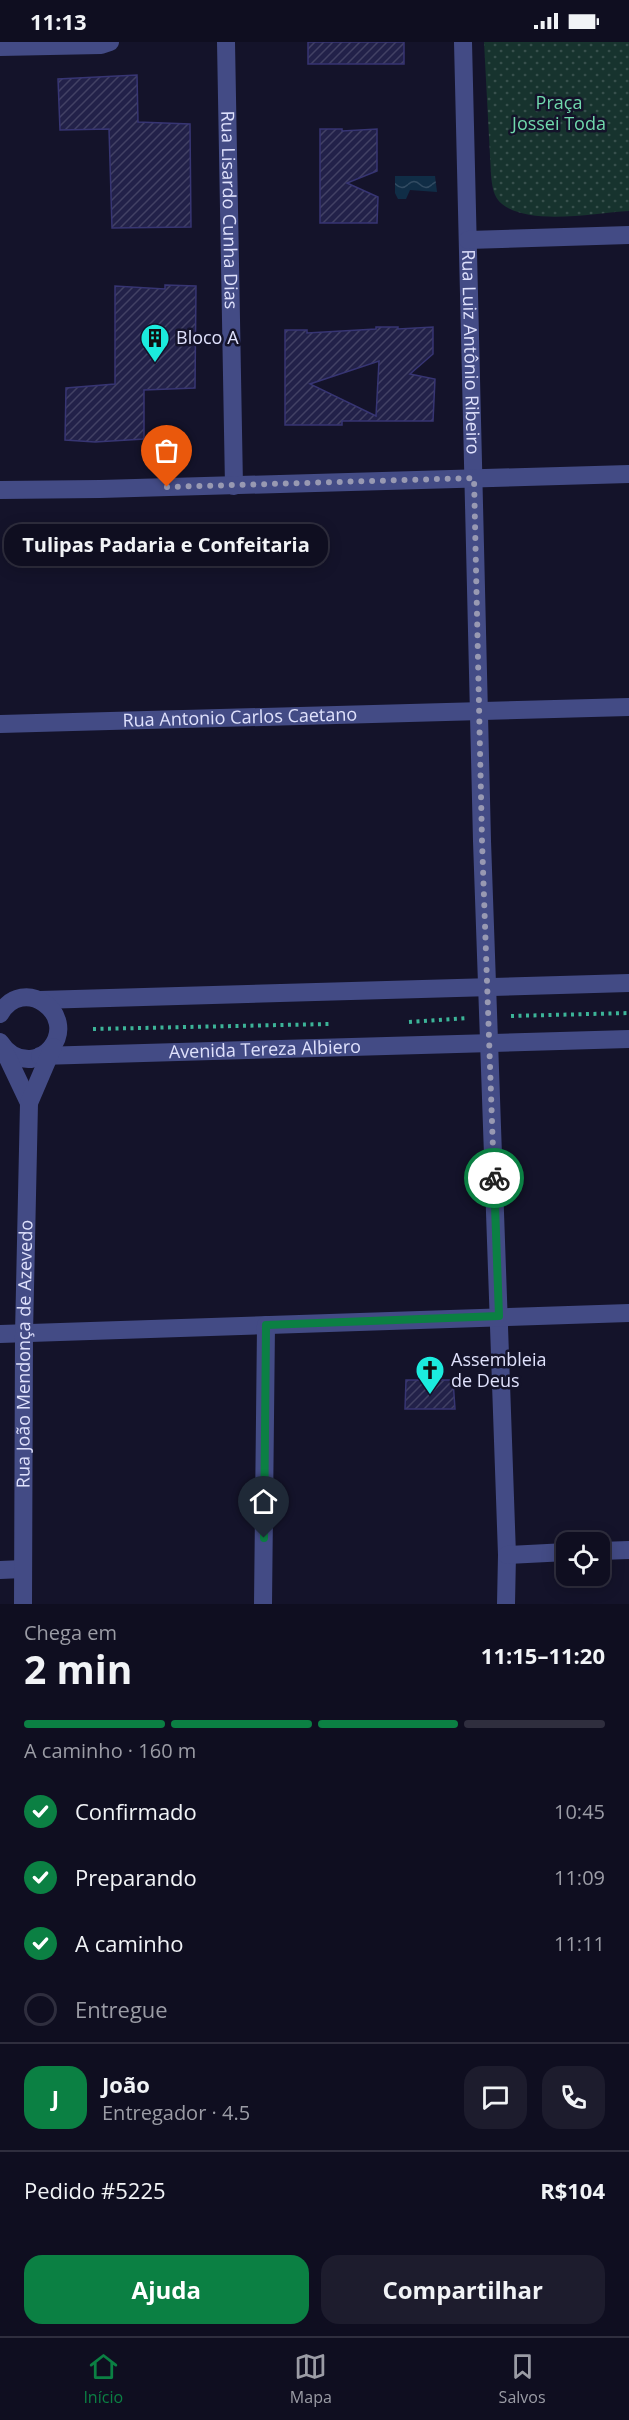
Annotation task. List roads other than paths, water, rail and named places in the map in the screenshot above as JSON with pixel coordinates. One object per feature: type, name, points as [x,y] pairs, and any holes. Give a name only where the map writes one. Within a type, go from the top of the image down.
[{"type":"street","points":[[0,47],[101,45],[110,42]]},
{"type":"street","name":"Rua Lisardo Cunha Dias","points":[[225,42],[234,486]]},
{"type":"street","name":"Rua Luiz Antônio Ribeiro","points":[[463,42],[479,712],[507,1555],[506,1604]]},
{"type":"street","points":[[468,240],[629,235]]},
{"type":"street","points":[[0,490],[234,486],[629,474]]},
{"type":"street","name":"Rua Antonio Carlos Caetano","points":[[0,724],[629,707]]},
{"type":"street","points":[[0,1014],[7,1001],[28,997],[40,1000],[629,983]]},
{"type":"street","points":[[40,1000],[52,1009],[56,1017],[57,1036],[48,1052]]},
{"type":"street","name":"Avenida Tereza Albiero","points":[[4,1051],[22,1059],[48,1052],[490,1044],[629,1039]]},
{"type":"street","name":"Rua João Mendonça de Azevedo","points":[[4,1051],[29,1103]]},
{"type":"street","name":"Rua João Mendonça de Azevedo","points":[[23,1604],[24,1334],[29,1103],[48,1052]]},
{"type":"street","points":[[0,1334],[629,1313]]},
{"type":"street","points":[[263,1604],[266,1325]]},
{"type":"street","points":[[610,1551],[629,1550]]},
{"type":"street","points":[[507,1555],[556,1553]]},
{"type":"street","points":[[0,1569],[23,1569]]},
{"type":"water","points":[[395,176],[435,176],[437,192],[410,190],[406,199],[398,199],[395,193]]},
{"type":"place","name":"Bloco A","points":[[155,364]]},
{"type":"place","name":"Tulipas Padaria e Confeitaria","points":[[167,487]]},
{"type":"place","name":"Assembleia de Deus","points":[[430,1396]]},
{"type":"park label","name":"Praça Jossei Toda","points":[[559,113]]}]
